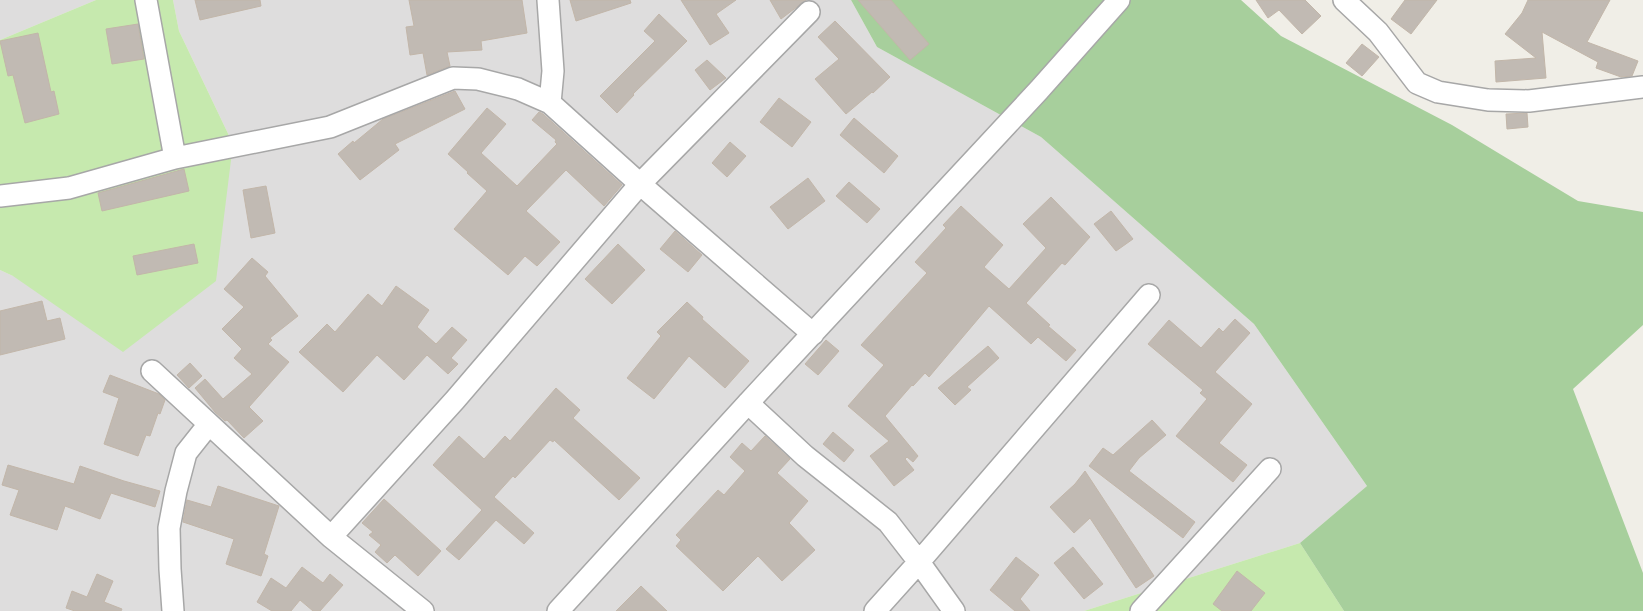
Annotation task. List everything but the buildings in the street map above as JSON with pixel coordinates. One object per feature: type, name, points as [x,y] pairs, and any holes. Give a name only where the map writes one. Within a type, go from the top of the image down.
[{"type":"street","points":[[146,0],[175,158]]},
{"type":"street","points":[[548,0],[553,71],[550,103]]},
{"type":"street","points":[[558,611],[1032,97],[1119,0]]},
{"type":"street","points":[[1344,0],[1378,32],[1417,83],[1438,92],[1488,100],[1529,101],[1643,87]]},
{"type":"street","points":[[331,537],[455,400],[640,184],[809,12]]},
{"type":"street","points":[[0,196],[69,188],[175,158],[330,127],[453,78],[478,80],[518,89],[550,103],[813,334]]},
{"type":"street","points":[[875,611],[1149,294]]},
{"type":"street","points":[[152,371],[331,537],[424,611]]},
{"type":"street","points":[[748,403],[805,456],[888,522],[954,611]]},
{"type":"street","points":[[173,611],[170,528],[176,491],[186,453],[209,424]]},
{"type":"street","points":[[1141,611],[1270,469]]},
{"type":"shaded area","points":[[0,0],[96,0],[0,40]]},
{"type":"shaded area","points":[[173,0],[851,0],[877,47],[1041,137],[1254,324],[1367,486],[1300,543],[1084,611],[0,611],[0,270],[13,276],[233,144],[179,31]]},
{"type":"green space","points":[[96,0],[173,0],[179,31],[233,144],[216,281],[123,352],[13,276],[0,270],[0,40]]},
{"type":"green space","points":[[851,0],[1241,0],[1281,36],[1452,125],[1578,201],[1643,212],[1643,325],[1573,389],[1643,573],[1643,611],[1344,611],[1300,543],[1367,486],[1254,324],[1041,137],[877,47]]},
{"type":"green space","points":[[1300,543],[1344,611],[1084,611]]}]
